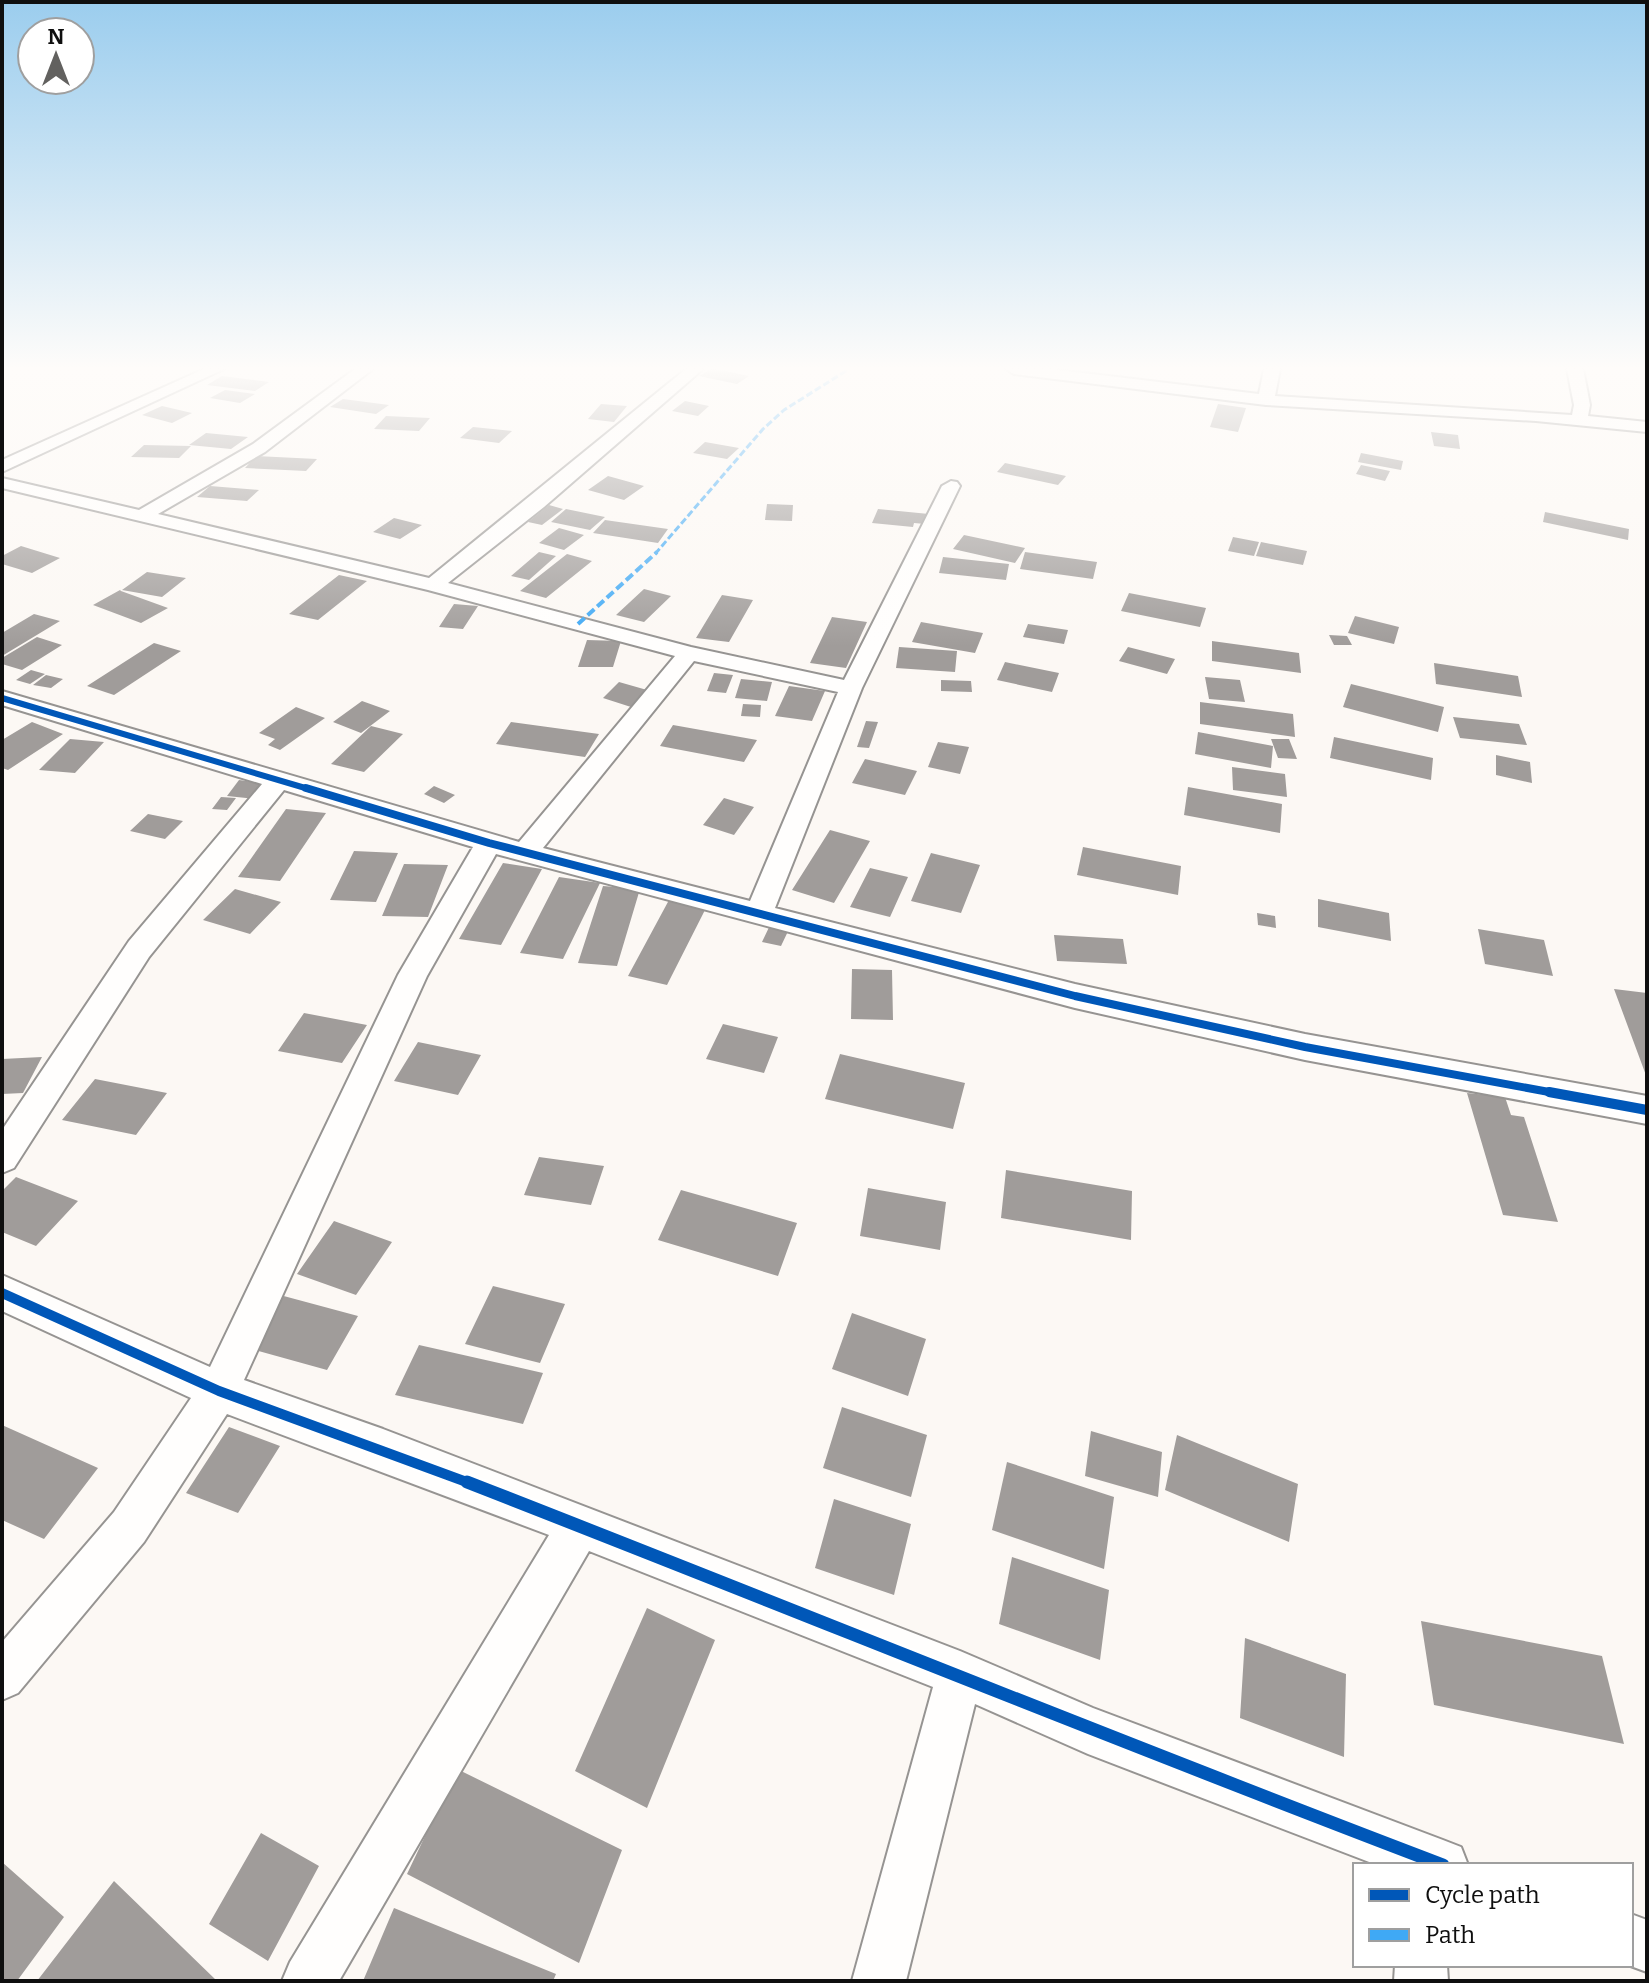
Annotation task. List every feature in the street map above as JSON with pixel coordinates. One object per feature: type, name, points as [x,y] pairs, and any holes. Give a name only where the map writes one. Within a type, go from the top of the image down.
[{"type":"street","points":[[143,515],[236,462]]},
{"type":"street","points":[[433,585],[586,462]]},
{"type":"street","points":[[2,483],[433,585],[689,653],[851,688]]},
{"type":"street","points":[[759,913],[851,688],[951,486]]},
{"type":"street","points":[[525,852],[689,653]]},
{"type":"street","points":[[4,701],[489,843],[1075,996],[1274,1040],[1647,1110]]},
{"type":"street","points":[[2,1158],[139,949],[279,780]]},
{"type":"street","points":[[2,1677],[129,1527],[219,1391],[413,975],[489,843]]},
{"type":"street","points":[[2,1293],[219,1391],[383,1449],[960,1674],[1088,1730],[1427,1862]]},
{"type":"street","points":[[309,1981],[579,1526]]},
{"type":"street","points":[[879,1981],[960,1674]]},
{"type":"building","points":[[251,462],[315,462],[306,471],[245,468]]},
{"type":"building","points":[[1358,462],[1403,462],[1401,470]]},
{"type":"building","points":[[1005,463],[1066,476],[1058,485],[997,472]]},
{"type":"building","points":[[1361,465],[1390,471],[1385,481],[1356,474]]},
{"type":"building","points":[[608,476],[644,486],[624,500],[588,490]]},
{"type":"building","points":[[210,486],[259,490],[247,501],[197,497]]},
{"type":"building","points":[[767,504],[793,505],[792,521],[765,520]]},
{"type":"building","points":[[549,505],[563,509],[542,525],[528,522]]},
{"type":"building","points":[[566,509],[605,517],[590,530],[551,522]]},
{"type":"building","points":[[878,509],[929,514],[925,524],[914,523],[913,527],[872,523]]},
{"type":"building","points":[[1545,512],[1629,529],[1628,540],[1543,522]]},
{"type":"building","points":[[394,518],[422,525],[400,539],[373,532]]},
{"type":"building","points":[[605,520],[668,529],[658,543],[593,533]]},
{"type":"building","points":[[559,528],[584,535],[564,550],[539,543]]},
{"type":"building","points":[[964,535],[1025,548],[1015,563],[953,549]]},
{"type":"building","points":[[1233,537],[1259,542],[1254,556],[1228,551]]},
{"type":"building","points":[[1261,542],[1307,551],[1303,565],[1256,556]]},
{"type":"building","points":[[21,546],[60,558],[32,573],[2,564],[2,556]]},
{"type":"building","points":[[539,552],[556,556],[529,580],[511,576]]},
{"type":"building","points":[[1025,552],[1097,562],[1093,579],[1020,569]]},
{"type":"building","points":[[567,554],[592,561],[546,598],[520,591]]},
{"type":"building","points":[[943,557],[1009,564],[1006,580],[939,573]]},
{"type":"building","points":[[147,572],[186,578],[162,597],[122,590]]},
{"type":"building","points":[[339,575],[367,581],[318,620],[289,614]]},
{"type":"building","points":[[644,589],[671,596],[644,622],[616,615]]},
{"type":"building","points":[[120,590],[168,608],[141,623],[93,605]]},
{"type":"building","points":[[1129,593],[1206,608],[1200,627],[1121,611]]},
{"type":"building","points":[[722,595],[753,600],[729,642],[696,638]]},
{"type":"building","points":[[454,604],[478,606],[463,629],[439,627]]},
{"type":"building","points":[[34,614],[60,621],[2,656],[2,633]]},
{"type":"building","points":[[1355,616],[1399,627],[1394,644],[1348,633]]},
{"type":"building","points":[[832,617],[867,622],[846,668],[810,663]]},
{"type":"building","points":[[921,622],[983,633],[975,653],[912,642]]},
{"type":"building","points":[[1028,624],[1068,630],[1064,644],[1023,637]]},
{"type":"building","points":[[1329,635],[1347,636],[1352,645],[1334,645]]},
{"type":"building","points":[[37,637],[62,645],[22,670],[2,664],[2,658]]},
{"type":"building","points":[[587,640],[621,641],[613,667],[578,667]]},
{"type":"building","points":[[1212,641],[1299,653],[1301,673],[1212,661]]},
{"type":"building","points":[[154,643],[181,651],[114,695],[87,686]]},
{"type":"building","points":[[899,647],[957,651],[955,672],[896,668]]},
{"type":"building","points":[[1128,647],[1175,659],[1167,674],[1119,661]]},
{"type":"building","points":[[1005,662],[1059,673],[1052,692],[997,680]]},
{"type":"building","points":[[1434,663],[1518,676],[1522,697],[1436,684]]},
{"type":"building","points":[[31,670],[45,674],[30,684],[16,680]]},
{"type":"building","points":[[714,673],[733,675],[726,693],[707,691]]},
{"type":"building","points":[[46,675],[63,679],[51,688],[33,685]]},
{"type":"building","points":[[1205,677],[1240,680],[1245,702],[1209,699]]},
{"type":"building","points":[[741,679],[772,682],[767,701],[735,698]]},
{"type":"building","points":[[941,680],[971,681],[972,692],[941,691]]},
{"type":"building","points":[[619,682],[647,690],[631,707],[603,698]]},
{"type":"building","points":[[1351,684],[1444,707],[1438,732],[1343,707]]},
{"type":"building","points":[[789,686],[825,691],[812,721],[775,716]]},
{"type":"building","points":[[362,701],[390,711],[361,733],[333,722]]},
{"type":"building","points":[[1200,702],[1293,714],[1295,737],[1200,724]]},
{"type":"building","points":[[743,704],[761,705],[760,717],[741,716]]},
{"type":"building","points":[[296,707],[325,718],[280,750],[268,745],[275,739],[259,733]]},
{"type":"building","points":[[1453,717],[1519,724],[1527,745],[1460,738]]},
{"type":"building","points":[[866,721],[878,722],[869,748],[857,747]]},
{"type":"building","points":[[32,722],[63,734],[8,770],[2,768],[2,740]]},
{"type":"building","points":[[511,722],[599,734],[585,757],[496,744]]},
{"type":"building","points":[[673,725],[757,740],[744,762],[660,746]]},
{"type":"building","points":[[371,726],[403,734],[364,772],[331,764]]},
{"type":"building","points":[[1198,732],[1273,746],[1271,768],[1195,754]]},
{"type":"building","points":[[1334,737],[1433,758],[1431,780],[1330,758]]},
{"type":"building","points":[[70,739],[104,742],[75,773],[39,770]]},
{"type":"building","points":[[1271,739],[1289,739],[1297,759],[1278,758]]},
{"type":"building","points":[[938,742],[969,747],[960,774],[928,767]]},
{"type":"building","points":[[1496,755],[1530,762],[1532,783],[1496,775]]},
{"type":"building","points":[[865,759],[917,771],[905,795],[852,783]]},
{"type":"building","points":[[1232,767],[1285,774],[1287,797],[1233,790]]},
{"type":"building","points":[[239,780],[277,785],[265,800],[227,796]]},
{"type":"building","points":[[434,786],[455,795],[444,803],[424,794]]},
{"type":"building","points":[[1188,787],[1282,804],[1280,833],[1184,815]]},
{"type":"building","points":[[221,797],[236,798],[227,810],[212,809]]},
{"type":"building","points":[[724,798],[754,807],[734,835],[703,825]]},
{"type":"building","points":[[286,809],[326,813],[280,881],[238,877]]},
{"type":"building","points":[[148,814],[183,821],[165,839],[130,831]]},
{"type":"building","points":[[830,830],[870,841],[834,903],[792,890]]},
{"type":"building","points":[[1083,847],[1181,866],[1178,895],[1077,875]]},
{"type":"building","points":[[354,851],[398,853],[376,902],[330,900]]},
{"type":"building","points":[[931,853],[980,865],[961,913],[911,901]]},
{"type":"building","points":[[503,863],[542,869],[501,945],[459,939]]},
{"type":"building","points":[[404,864],[448,865],[428,917],[382,916]]},
{"type":"building","points":[[870,868],[908,877],[890,917],[850,907]]},
{"type":"building","points":[[559,877],[600,883],[563,959],[520,953]]},
{"type":"building","points":[[603,886],[640,889],[617,966],[578,963]]},
{"type":"building","points":[[235,889],[281,902],[250,934],[203,920]]},
{"type":"building","points":[[1318,899],[1389,913],[1391,941],[1318,927]]},
{"type":"building","points":[[669,900],[706,908],[667,985],[628,976]]},
{"type":"building","points":[[1257,913],[1275,916],[1276,928],[1258,925]]},
{"type":"building","points":[[772,921],[791,925],[781,946],[762,942]]},
{"type":"building","points":[[1478,929],[1544,940],[1553,976],[1485,964]]},
{"type":"building","points":[[1054,935],[1123,939],[1127,964],[1057,961]]},
{"type":"building","points":[[852,969],[892,970],[893,1020],[851,1019]]},
{"type":"building","points":[[1614,989],[1647,993],[1647,1078]]},
{"type":"building","points":[[304,1013],[367,1025],[342,1063],[278,1051]]},
{"type":"building","points":[[723,1024],[778,1037],[764,1073],[706,1059]]},
{"type":"building","points":[[418,1042],[481,1055],[458,1095],[394,1081]]},
{"type":"building","points":[[840,1054],[965,1083],[953,1129],[825,1099]]},
{"type":"building","points":[[42,1057],[23,1093],[2,1094],[2,1059]]},
{"type":"building","points":[[95,1079],[167,1093],[136,1135],[62,1120]]},
{"type":"building","points":[[1467,1093],[1505,1097],[1511,1115],[1524,1117],[1558,1222],[1503,1215]]},
{"type":"building","points":[[539,1157],[604,1166],[591,1205],[524,1195]]},
{"type":"building","points":[[1006,1170],[1132,1191],[1131,1240],[1001,1218]]},
{"type":"building","points":[[16,1177],[78,1201],[36,1246],[2,1232],[2,1191]]},
{"type":"building","points":[[868,1188],[946,1202],[940,1250],[860,1236]]},
{"type":"building","points":[[681,1190],[797,1223],[778,1276],[658,1240]]},
{"type":"building","points":[[334,1221],[392,1242],[356,1295],[297,1274]]},
{"type":"building","points":[[493,1286],[565,1304],[540,1363],[465,1344]]},
{"type":"building","points":[[280,1295],[358,1316],[327,1370],[248,1348]]},
{"type":"building","points":[[852,1313],[926,1339],[908,1396],[832,1369]]},
{"type":"building","points":[[419,1345],[543,1373],[523,1424],[395,1395]]},
{"type":"building","points":[[842,1407],[927,1435],[911,1497],[823,1468]]},
{"type":"building","points":[[2,1425],[98,1468],[44,1539],[2,1520]]},
{"type":"building","points":[[229,1427],[280,1446],[238,1513],[186,1493]]},
{"type":"building","points":[[1091,1431],[1162,1452],[1158,1497],[1085,1476]]},
{"type":"building","points":[[1177,1435],[1298,1484],[1289,1542],[1165,1490]]},
{"type":"building","points":[[1007,1462],[1114,1497],[1104,1569],[992,1530]]},
{"type":"building","points":[[834,1499],[911,1524],[894,1595],[815,1568]]},
{"type":"building","points":[[1012,1557],[1109,1590],[1100,1660],[999,1624]]},
{"type":"building","points":[[647,1608],[715,1640],[647,1808],[575,1771]]},
{"type":"building","points":[[1421,1621],[1602,1656],[1624,1744],[1434,1705]]},
{"type":"building","points":[[1245,1638],[1346,1674],[1344,1757],[1240,1718]]},
{"type":"building","points":[[457,1769],[622,1850],[579,1963],[407,1874]]},
{"type":"building","points":[[261,1833],[319,1866],[268,1961],[209,1924]]},
{"type":"building","points":[[2,1862],[64,1917],[17,1981],[2,1981]]},
{"type":"building","points":[[114,1881],[217,1981],[37,1981]]},
{"type":"building","points":[[394,1908],[556,1974],[553,1981],[363,1981]]},
{"type":"marked path","points":[[578,624],[645,566],[735,462]]},
{"type":"cycle path","points":[[2,698],[489,843],[1075,996],[1305,1047],[1647,1110]]},
{"type":"cycle path","points":[[2,1293],[219,1391],[383,1449],[960,1674],[1088,1730],[1438,1863]]}]
